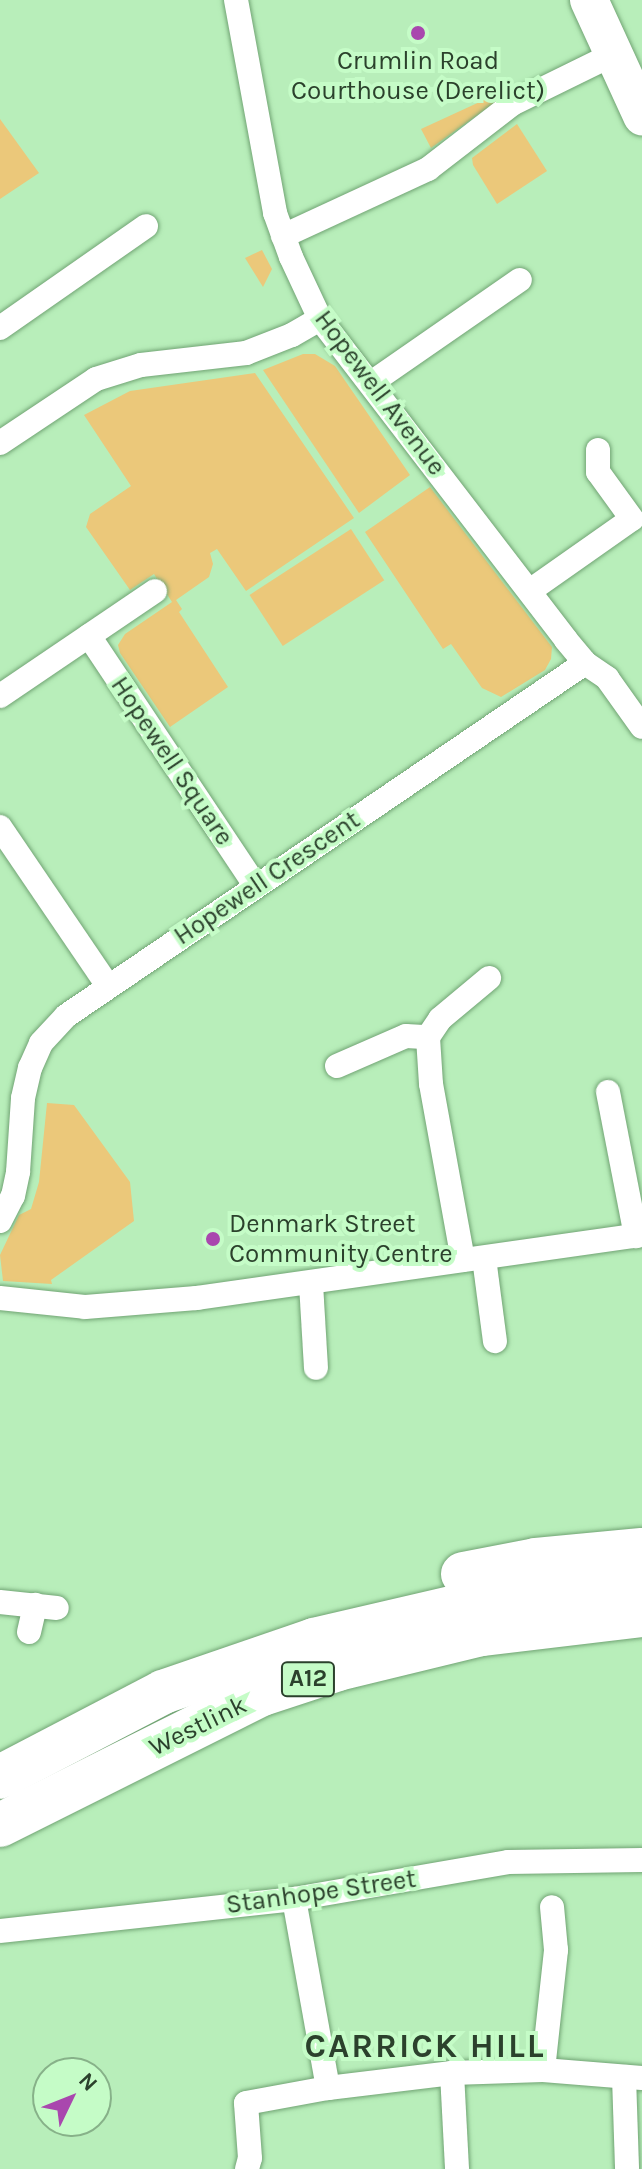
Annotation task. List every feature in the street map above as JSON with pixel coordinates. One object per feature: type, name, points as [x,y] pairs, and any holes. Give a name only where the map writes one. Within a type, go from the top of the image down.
[{"type":"highway","points":[[163,1692],[234,1643],[341,1602],[536,1560],[642,1550]]},
{"type":"highway","name":"Westlink","points":[[0,1777],[163,1692],[314,1640],[382,1621],[499,1597],[642,1581]]},
{"type":"highway","name":"Westlink","points":[[0,1825],[262,1694],[404,1651],[553,1623],[642,1615]]},
{"type":"highway","points":[[177,1735],[259,1719],[457,1667],[560,1651],[642,1644]]},
{"type":"main road","points":[[589,0],[642,116]]},
{"type":"street","name":"Hopewell Avenue","points":[[236,0],[275,213],[320,319],[585,663],[607,678],[642,727]]},
{"type":"street","points":[[283,236],[428,169],[512,104],[614,54]]},
{"type":"street","points":[[0,328],[146,226]]},
{"type":"street","points":[[371,383],[520,280]]},
{"type":"street","points":[[0,443],[96,379],[141,365],[246,353],[292,335],[320,319]]},
{"type":"street","points":[[531,590],[632,519],[598,472],[598,450]]},
{"type":"street","points":[[0,696],[155,591]]},
{"type":"street","name":"Hopewell Square","points":[[89,636],[255,885]]},
{"type":"street","name":"Hopewell Crescent","points":[[0,1221],[13,1196],[23,1098],[41,1043],[66,1016],[585,663]]},
{"type":"street","points":[[0,827],[108,986]]},
{"type":"street","points":[[489,978],[440,1019],[428,1037],[431,1084],[495,1341]]},
{"type":"street","points":[[337,1066],[406,1036],[428,1037]]},
{"type":"street","points":[[0,1298],[85,1307],[197,1298],[639,1235],[608,1092]]},
{"type":"street","points":[[311,1284],[316,1368]]},
{"type":"street","points":[[0,1602],[46,1607],[29,1632]]},
{"type":"street","name":"Stanhope Street","points":[[0,1931],[294,1899],[508,1862],[642,1860]]},
{"type":"street","points":[[294,1899],[328,2088]]},
{"type":"street","points":[[543,2070],[556,1950],[552,1907]]},
{"type":"street","points":[[247,2169],[250,2158],[246,2103],[328,2088],[452,2073],[543,2070],[633,2077],[627,2169]]},
{"type":"street","points":[[452,2073],[457,2169]]},
{"type":"shaded area","points":[[510,88],[511,91],[431,148],[421,129]]},
{"type":"shaded area","points":[[0,119],[39,173],[0,199]]},
{"type":"shaded area","points":[[517,124],[547,171],[497,204],[473,165],[472,158]]},
{"type":"shaded area","points":[[262,250],[272,269],[263,287],[245,258]]},
{"type":"shaded area","points":[[303,354],[315,354],[335,366],[410,475],[359,513],[263,370]]},
{"type":"shaded area","points":[[255,373],[354,518],[246,591],[217,549],[210,553],[213,564],[209,577],[176,600],[182,609],[179,612],[228,687],[170,727],[120,653],[118,645],[125,634],[172,602],[154,574],[130,590],[86,527],[90,514],[131,486],[84,415],[130,391]]},
{"type":"shaded area","points":[[430,487],[552,647],[551,659],[545,670],[501,697],[482,688],[451,644],[443,649],[365,532]]},
{"type":"shaded area","points":[[351,529],[384,580],[283,646],[250,595]]},
{"type":"shaded area","points":[[47,1103],[74,1105],[130,1182],[134,1221],[51,1280],[52,1284],[3,1281],[0,1255],[19,1215],[31,1209],[39,1182]]},
{"type":"place","name":"Crumlin Road Courthouse (Derelict)","points":[[418,33]]},
{"type":"place","name":"Denmark Street Community Centre","points":[[213,1239]]},
{"type":"district","name":"CARRICK HILL","points":[[425,2047]]}]
